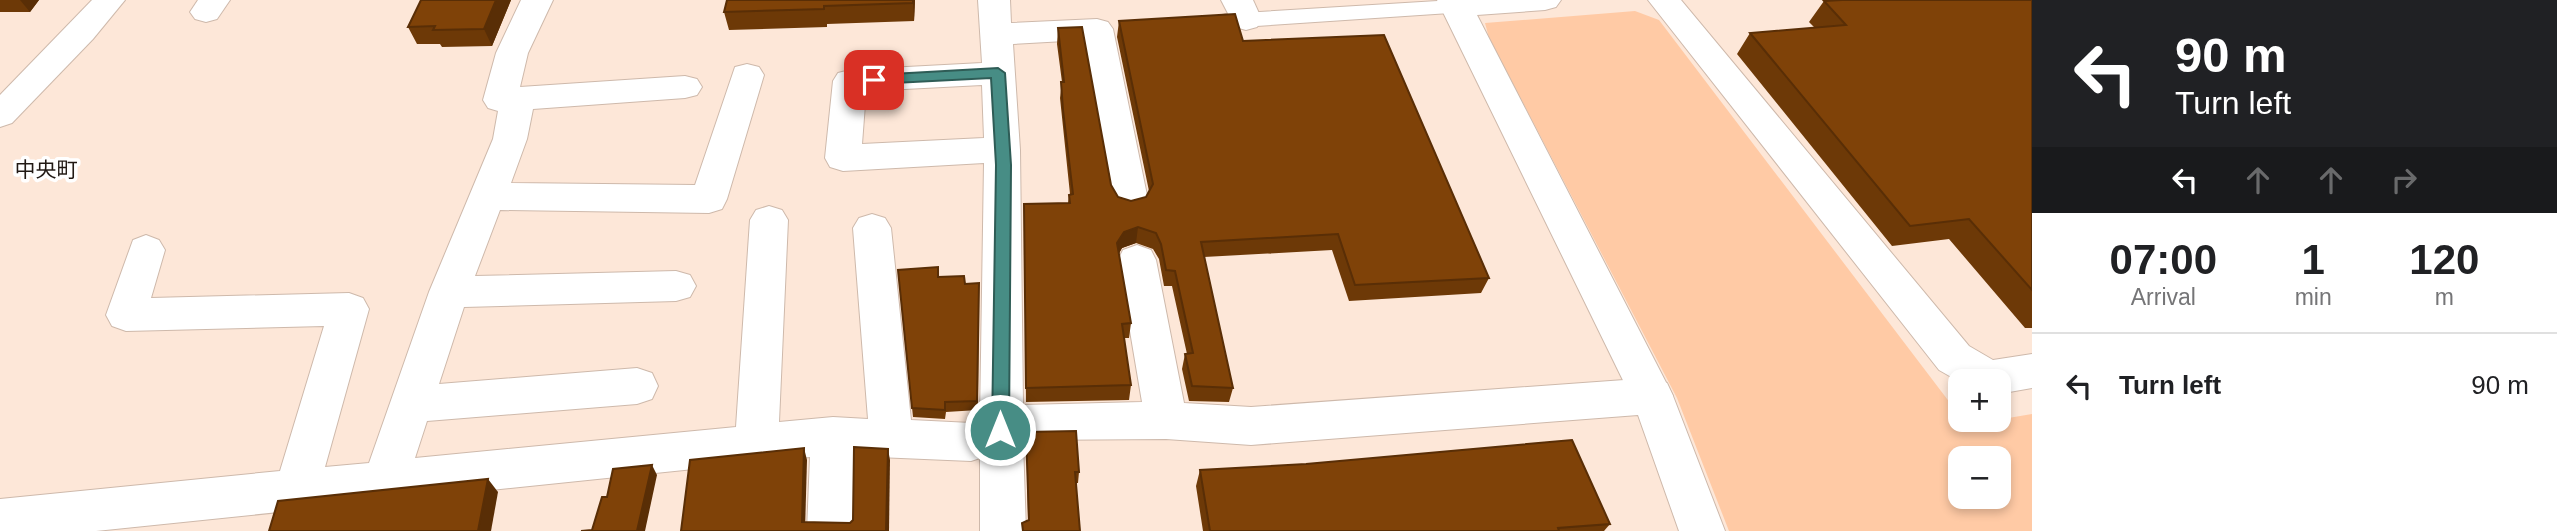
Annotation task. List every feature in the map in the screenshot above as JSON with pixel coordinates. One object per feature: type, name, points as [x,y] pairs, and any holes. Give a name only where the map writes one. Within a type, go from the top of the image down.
[{"type":"street","points":[[0,115],[82,32],[109,0]]},
{"type":"street","points":[[537,0],[512,52],[500,100],[685,87]]},
{"type":"street","points":[[1206,22],[1241,10],[1545,0]]},
{"type":"street","points":[[1664,0],[1954,358],[1989,378],[2032,371]]},
{"type":"street","points":[[1455,4],[1652,396],[1702,531]]},
{"type":"street","points":[[1003,531],[1000,430],[1002,150],[995,17],[1111,28],[1130,201]]},
{"type":"street","points":[[998,73],[850,81],[843,158],[1002,150]]},
{"type":"street","points":[[488,196],[709,199],[747,75]]},
{"type":"street","points":[[385,481],[449,292],[509,139],[518,99]]},
{"type":"street","points":[[757,444],[769,220]]},
{"type":"street","points":[[872,228],[891,439]]},
{"type":"street","points":[[146,250],[125,315],[349,309],[296,491]]},
{"type":"street","points":[[1137,260],[1166,420]]},
{"type":"street","points":[[449,292],[676,286]]},
{"type":"street","points":[[412,404],[637,386]]},
{"type":"street","points":[[0,520],[832,436],[971,442],[1029,421],[1166,420],[1251,426],[1652,396]]},
{"type":"street","points":[[830,531],[832,436]]},
{"type":"shaded area","points":[[1635,11],[1659,20],[1948,400],[1948,432],[2011,432],[2011,418],[2032,414],[2032,531],[1729,531],[1677,398],[1489,38],[1485,23]]},
{"type":"building","points":[[421,0],[496,0],[484,29],[433,30],[435,26],[408,27]]},
{"type":"building","points":[[727,0],[913,0],[913,3],[724,12]]},
{"type":"building","points":[[2032,0],[2032,290],[1969,219],[1910,226],[1750,33],[1846,25],[1824,1]]},
{"type":"building","points":[[1235,14],[1243,41],[1384,35],[1489,278],[1355,285],[1338,234],[1201,242],[1233,388],[1192,386],[1185,354],[1193,353],[1175,271],[1166,270],[1156,233],[1138,227],[1124,232],[1117,243],[1131,323],[1122,324],[1131,385],[1026,388],[1024,204],[1070,203],[1069,195],[1073,194],[1063,110],[1061,82],[1064,82],[1058,28],[1082,27],[1111,185],[1118,197],[1131,201],[1146,197],[1153,184],[1119,21]]},
{"type":"building","points":[[938,267],[938,277],[964,276],[965,284],[979,283],[977,401],[945,402],[945,410],[912,408],[898,270]]},
{"type":"building","points":[[1076,431],[1079,472],[1075,472],[1080,531],[1023,531],[1022,523],[1029,520],[1026,432]]},
{"type":"building","points":[[1572,440],[1610,524],[1558,528],[1559,531],[1210,531],[1200,470],[1306,464]]},
{"type":"building","points":[[854,447],[888,449],[886,531],[681,531],[690,460],[804,448],[802,522],[850,523],[853,520]]},
{"type":"building","points":[[652,465],[637,531],[581,531],[592,530],[602,497],[607,497],[613,469]]},
{"type":"building","points":[[488,479],[478,531],[269,531],[278,501]]},
{"type":"district","name":"中央町","points":[[46,170]]},
{"type":"route","points":[[874,80],[998,73],[1003,165],[1000,430]]}]
